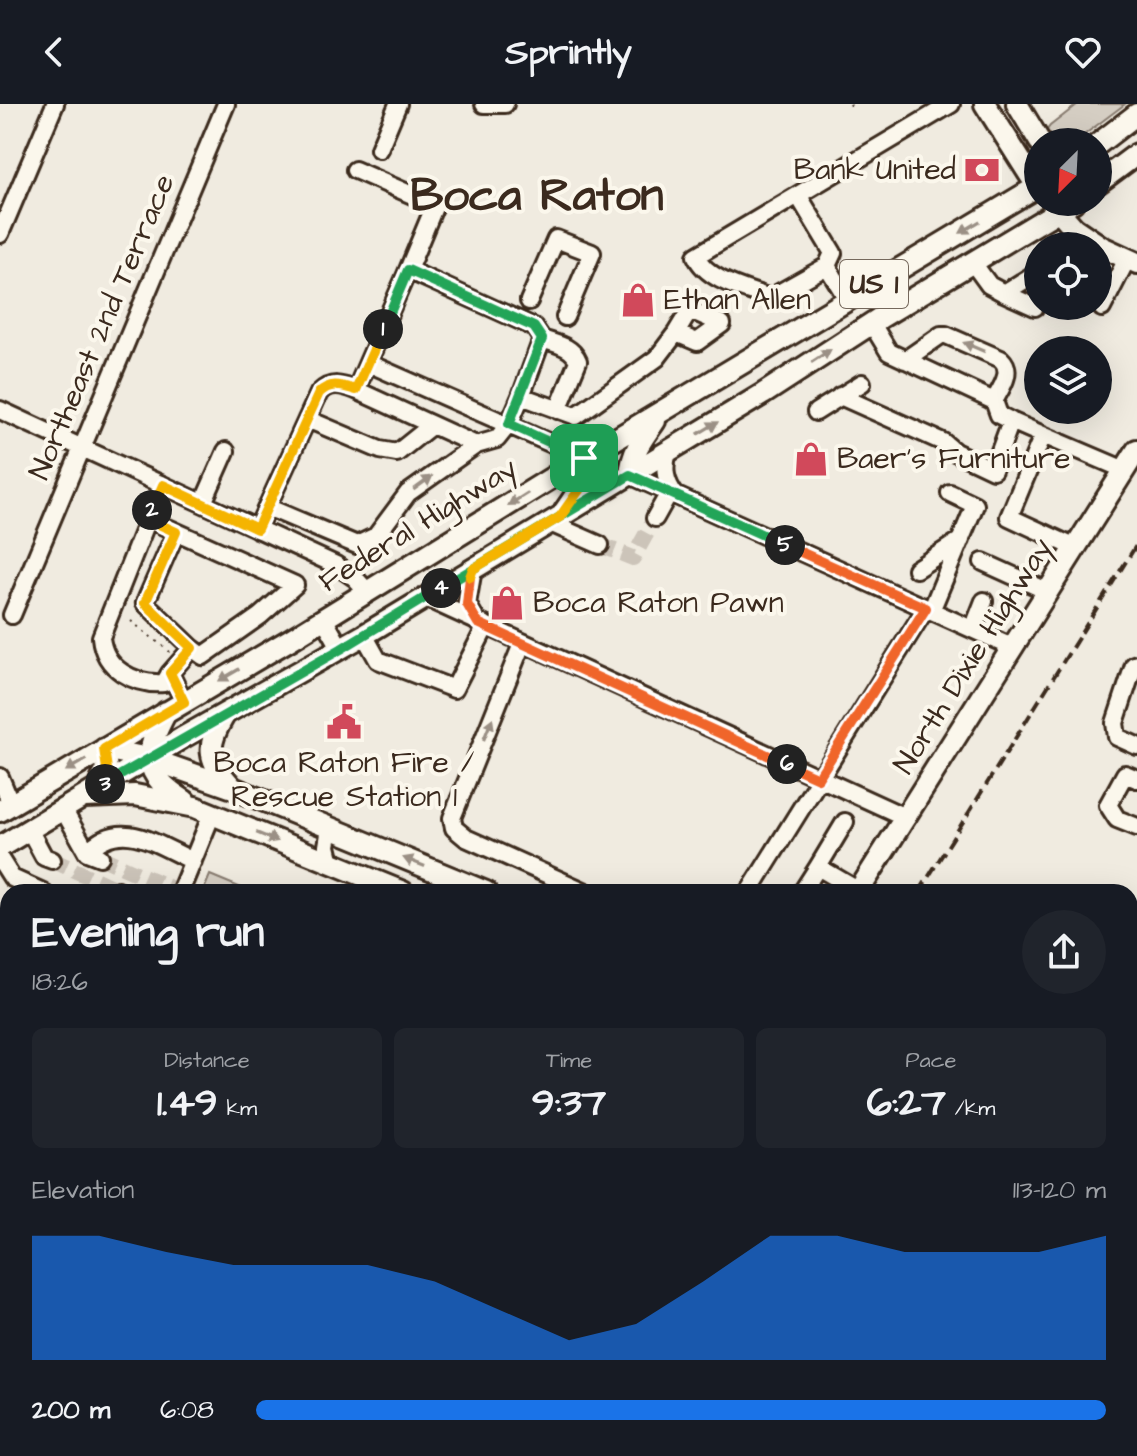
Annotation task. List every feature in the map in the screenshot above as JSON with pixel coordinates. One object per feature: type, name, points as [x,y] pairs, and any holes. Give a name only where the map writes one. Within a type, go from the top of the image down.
[{"type":"main road","points":[[985,104],[1024,165]]},
{"type":"main road","points":[[1017,104],[1032,128]]},
{"type":"main road","points":[[1112,133],[1137,114]]},
{"type":"main road","points":[[1112,173],[1137,154]]},
{"type":"main road","name":"Federal Highway","points":[[6,808],[1024,195]]},
{"type":"main road","name":"US 1","points":[[0,847],[148,758],[341,649],[630,475],[973,263],[1043,216]]},
{"type":"main road","points":[[1068,216],[1074,228],[1102,247],[1132,261]]},
{"type":"main road","points":[[630,475],[631,459],[638,445],[662,411]]},
{"type":"main road","name":"North Dixie Highway","points":[[864,884],[1137,450]]},
{"type":"main road","points":[[555,520],[584,483],[584,458]]},
{"type":"main road","points":[[175,707],[152,740],[148,758],[161,781],[174,794],[203,811],[383,884]]},
{"type":"main road","points":[[225,714],[215,732],[212,754],[217,771],[233,788]]},
{"type":"main road","points":[[90,792],[107,769],[104,749],[148,758],[233,788],[466,884]]},
{"type":"main road","points":[[90,792],[135,795],[203,811]]},
{"type":"street","points":[[0,234],[55,104]]},
{"type":"street","name":"Northeast 2nd Terrace","points":[[12,615],[226,104]]},
{"type":"street","points":[[379,149],[398,104]]},
{"type":"street","points":[[484,104],[505,104]]},
{"type":"street","points":[[798,195],[833,253],[827,266],[770,298],[701,268],[696,256],[798,195],[951,104]]},
{"type":"street","points":[[355,170],[435,205],[370,364],[356,390]]},
{"type":"street","points":[[529,301],[556,239],[592,253],[565,317]]},
{"type":"street","points":[[1112,286],[1132,261]]},
{"type":"street","points":[[973,263],[989,285],[1024,302]]},
{"type":"street","points":[[827,266],[848,300]]},
{"type":"street","points":[[408,270],[534,327],[542,339],[566,347],[575,354],[578,361],[558,410]]},
{"type":"street","points":[[1004,293],[1024,281]]},
{"type":"street","points":[[872,324],[889,352],[994,401]]},
{"type":"street","points":[[521,396],[576,416],[657,358],[676,333]]},
{"type":"street","points":[[905,360],[941,335],[1001,359],[1007,364],[1008,372],[994,401],[999,415],[1125,470]]},
{"type":"street","points":[[267,507],[357,545],[376,536],[408,493],[476,445],[497,439],[509,424],[542,339]]},
{"type":"street","points":[[370,364],[584,458]]},
{"type":"street","points":[[816,412],[862,383]]},
{"type":"street","points":[[257,529],[319,393],[326,386],[340,385],[356,390],[476,445]]},
{"type":"street","points":[[840,396],[943,442],[955,452],[993,470],[1011,421]]},
{"type":"street","points":[[0,410],[336,565],[368,592]]},
{"type":"street","points":[[307,419],[380,450],[397,453],[432,425]]},
{"type":"street","points":[[1043,435],[1009,517],[1076,548]]},
{"type":"street","points":[[203,503],[226,451]]},
{"type":"street","points":[[668,452],[665,475],[672,494]]},
{"type":"street","points":[[630,475],[1014,648]]},
{"type":"street","points":[[148,519],[295,585],[260,616],[203,656],[181,661],[164,683],[151,684],[131,678],[111,665],[102,651],[101,637],[148,519],[163,485]]},
{"type":"street","points":[[754,884],[818,778],[928,609],[975,505],[950,493]]},
{"type":"street","points":[[655,518],[672,494]]},
{"type":"street","points":[[555,520],[600,545]]},
{"type":"street","points":[[290,544],[301,521]]},
{"type":"street","points":[[175,707],[181,661],[145,603],[176,532]]},
{"type":"street","points":[[916,569],[961,540]]},
{"type":"street","points":[[983,562],[1049,592]]},
{"type":"street","points":[[473,569],[467,604],[482,624]]},
{"type":"street","points":[[426,598],[907,818]]},
{"type":"street","points":[[973,629],[984,601]]},
{"type":"street","points":[[324,619],[341,649]]},
{"type":"street","points":[[364,635],[378,660],[454,689],[482,624]]},
{"type":"street","points":[[522,644],[452,818],[454,828],[466,838],[568,884]]},
{"type":"street","points":[[1137,664],[1134,665],[1115,723],[1117,737],[1137,746]]},
{"type":"street","points":[[1137,779],[1125,774],[1108,805],[1117,819],[1137,827]]},
{"type":"street","points":[[0,777],[6,808]]},
{"type":"street","points":[[63,809],[93,854],[103,838],[125,833],[193,861]]},
{"type":"street","points":[[180,884],[193,861],[203,811]]},
{"type":"street","points":[[807,884],[845,822]]},
{"type":"street","points":[[330,828],[327,846],[331,863]]},
{"type":"street","points":[[29,829],[44,857],[52,860]]},
{"type":"street","points":[[0,859],[12,878],[25,884]]},
{"type":"street","points":[[818,867],[847,884]]},
{"type":"path","points":[[850,104],[854,111]]},
{"type":"path","points":[[131,621],[181,661]]},
{"type":"shaded area","points":[[1078,104],[1125,104],[1093,128],[1048,128]]},
{"type":"shaded area","points":[[210,875],[232,884],[206,884]]},
{"type":"tunnel","points":[[600,545],[633,558],[655,518]]},
{"type":"tunnel","points":[[100,857],[161,884]]},
{"type":"tunnel","points":[[52,860],[105,884]]},
{"type":"railway","points":[[924,884],[1137,544]]},
{"type":"place","name":"Bank United","points":[[982,170]]},
{"type":"place","name":"Ethan Allen","points":[[638,300]]},
{"type":"place","name":"Baer's Furniture","points":[[811,459]]},
{"type":"place","name":"Boca Raton Pawn","points":[[507,603]]},
{"type":"place","name":"Boca Raton Fire / Rescue Station 1","points":[[344,722]]},
{"type":"district","name":"Boca Raton","points":[[537,197]]},
{"type":"route","points":[[584,458],[509,424],[542,339],[534,327],[408,270],[370,364],[356,390],[340,385],[326,386],[319,393],[257,529],[163,485],[148,519],[176,532],[145,603],[192,648],[170,673],[184,702],[104,749],[107,769],[98,787],[341,649],[473,569],[630,475],[926,608],[818,778],[522,644],[478,623],[471,614],[467,596],[473,569],[560,517],[584,483],[584,458]]}]
